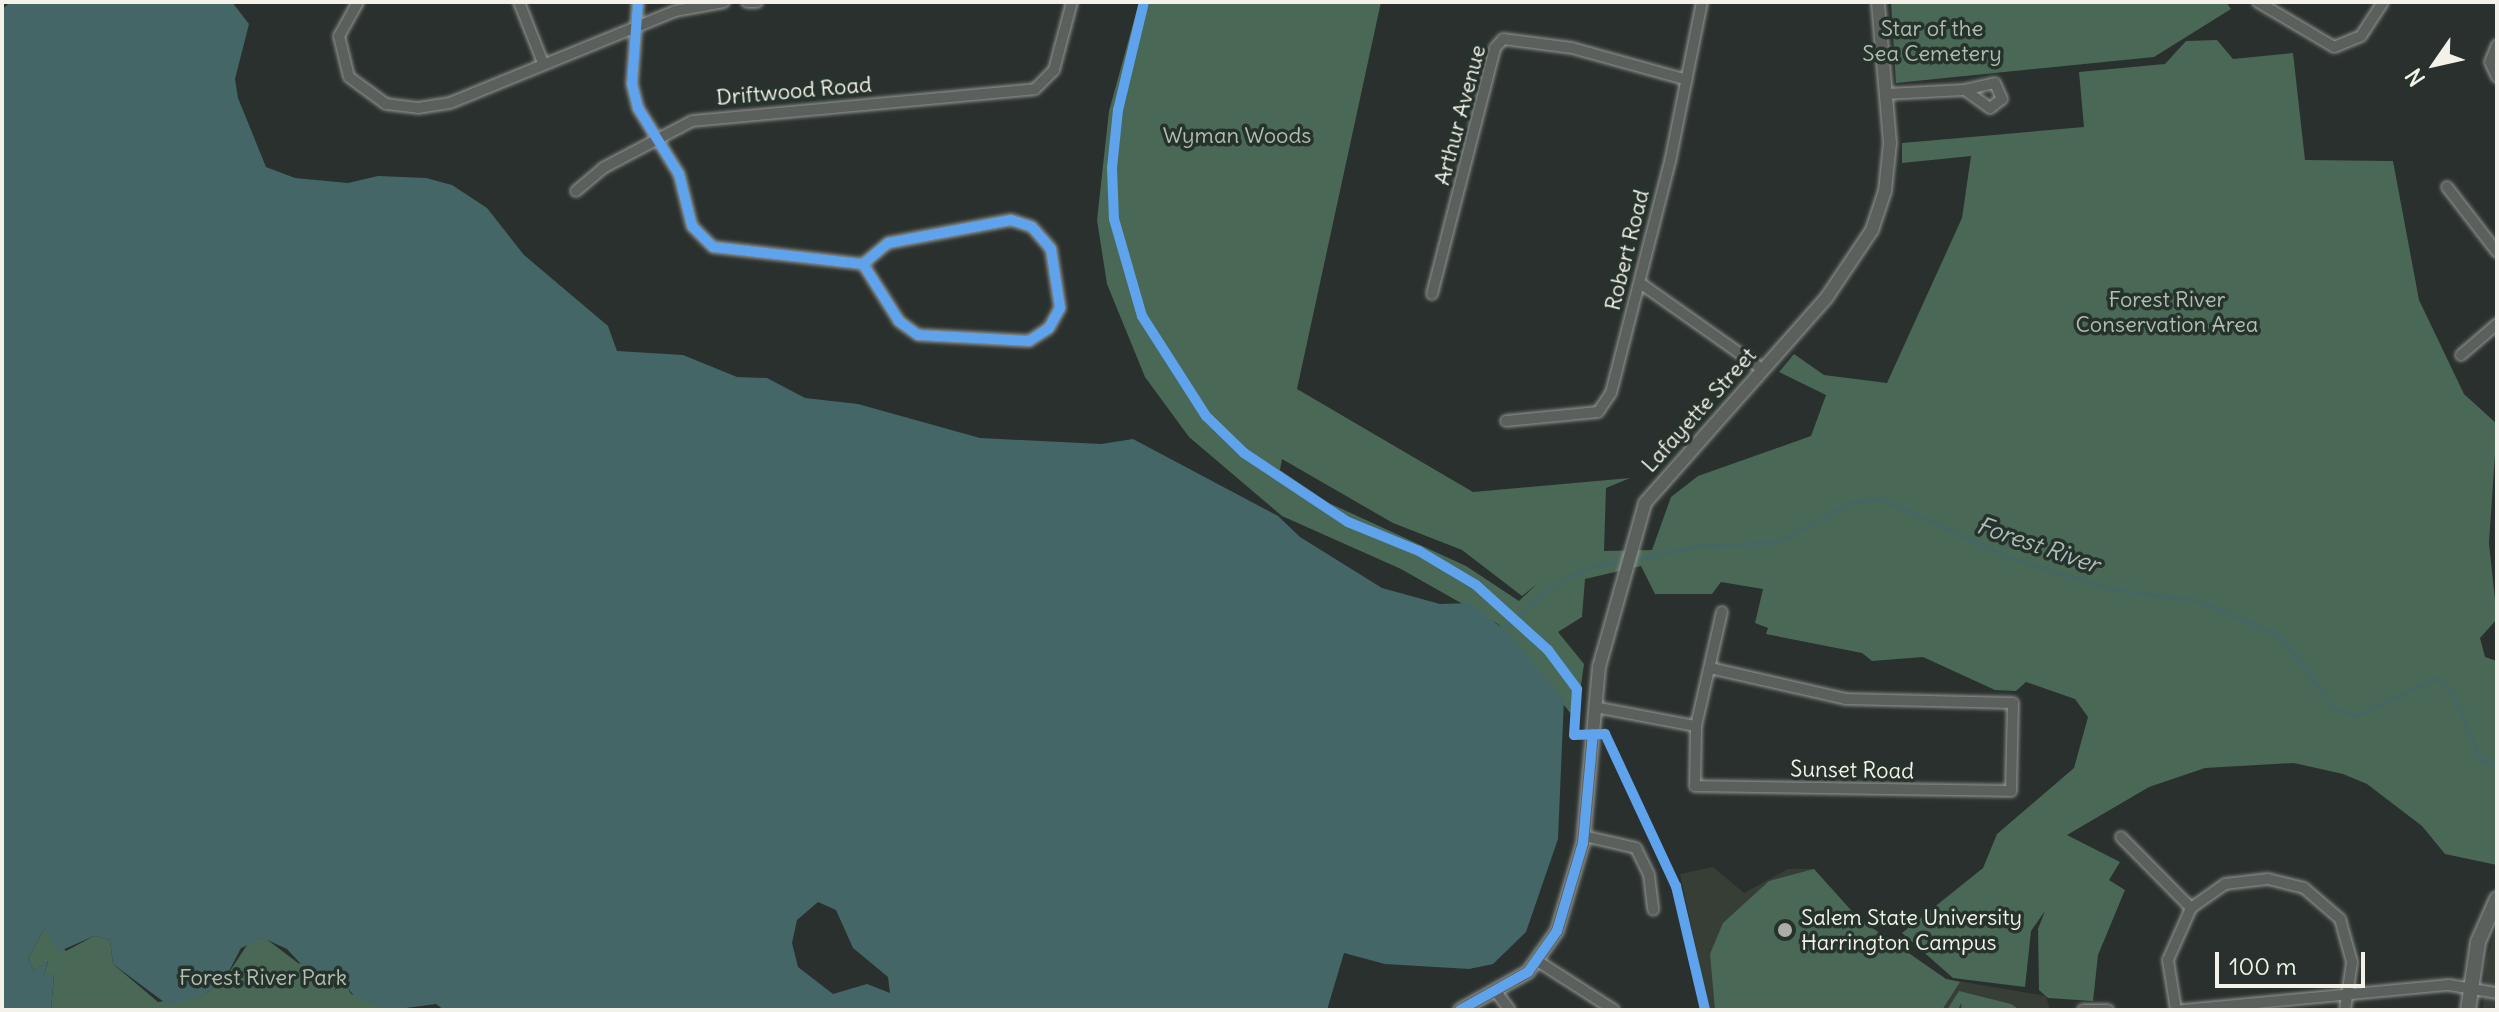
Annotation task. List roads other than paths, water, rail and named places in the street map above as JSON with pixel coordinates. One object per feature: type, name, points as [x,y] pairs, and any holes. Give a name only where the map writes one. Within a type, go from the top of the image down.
[{"type":"highway","points":[[2468,1010],[2480,934],[2497,899]]},
{"type":"main road","name":"Lafayette Street","points":[[1460,1010],[1497,993],[1539,962],[1557,931],[1584,836],[1595,707],[1619,585],[1629,545],[1658,484],[1848,272],[1872,230],[1889,165],[1878,2]]},
{"type":"street","points":[[358,2],[339,36],[341,58],[355,85],[386,104],[450,103],[639,23],[724,2]]},
{"type":"street","points":[[519,2],[543,63]]},
{"type":"street","points":[[638,2],[639,23],[632,84],[657,139],[679,174],[692,226],[713,247],[863,264],[888,243],[1011,220],[1032,227],[1051,249],[1060,308],[1049,328],[1029,341],[918,335],[899,321],[863,264]]},
{"type":"street","points":[[747,2],[757,2]]},
{"type":"street","name":"Driftwood Road","points":[[576,191],[603,168],[692,121],[726,115],[1035,89],[1054,70],[1072,2]]},
{"type":"street","name":"Robert Road","points":[[1506,421],[1565,419],[1605,405],[1640,283],[1702,2]]},
{"type":"street","points":[[2258,2],[2334,47],[2361,36],[2383,2]]},
{"type":"street","name":"Arthur Avenue","points":[[1432,294],[1495,48],[1503,39],[1572,48],[1687,80]]},
{"type":"street","points":[[2497,45],[2490,62],[2497,77]]},
{"type":"street","points":[[1886,94],[1965,90]]},
{"type":"street","points":[[2447,187],[2497,252]]},
{"type":"street","points":[[1640,283],[1762,369]]},
{"type":"street","points":[[2461,355],[2497,324]]},
{"type":"street","points":[[1595,707],[1696,726],[1722,612]]},
{"type":"street","name":"Sunset Road","points":[[1696,726],[1695,785],[2011,791],[2013,703],[1846,699],[1710,668]]},
{"type":"street","points":[[1584,836],[1636,848],[1649,875],[1653,910]]},
{"type":"street","points":[[2121,837],[2191,908]]},
{"type":"street","points":[[2176,1010],[2168,960],[2191,908],[2212,891],[2246,879],[2304,888],[2340,919],[2352,962],[2345,1010]]},
{"type":"street","points":[[1539,962],[1614,1010]]},
{"type":"street","points":[[2183,1010],[2471,984],[2497,993]]},
{"type":"street","points":[[1497,993],[1510,1010]]},
{"type":"street","points":[[2083,1010],[2108,1010]]},
{"type":"water","points":[[10,2],[232,2],[249,24],[235,79],[238,98],[266,167],[295,178],[348,183],[378,176],[426,178],[452,185],[487,208],[524,255],[608,326],[617,351],[683,355],[737,377],[767,378],[805,398],[858,404],[980,438],[1101,444],[1133,439],[1278,516],[1300,537],[1382,588],[1440,604],[1470,603],[1507,632],[1564,699],[1558,839],[1526,932],[1493,964],[1469,969],[1385,964],[1344,953],[1327,1010],[444,1010],[436,1004],[391,1010],[356,998],[338,977],[310,974],[287,949],[263,938],[241,948],[226,977],[204,995],[168,1005],[113,964],[110,940],[94,936],[60,951],[44,929],[28,959],[34,971],[48,960],[44,975],[54,974],[51,1010],[2,1010],[2,10]],"holes":[[[818,902],[836,910],[853,948],[888,977],[890,993],[867,984],[833,994],[798,967],[792,943],[797,920]]]},
{"type":"waterway","name":"Forest River","points":[[1633,560],[1698,546],[1778,542],[1852,502],[1881,499],[2014,559],[2112,589],[2194,600],[2242,619],[2281,637],[2335,709],[2356,716],[2435,678],[2452,692],[2482,762],[2497,764]]},
{"type":"waterway","name":"Forest River","points":[[1503,628],[1561,580],[1592,566],[1626,561]]},
{"type":"place","name":"Salem State University Harrington Campus","points":[[1785,930]]},
{"type":"park label","name":"Star of the Sea Cemetery","points":[[1932,40]]},
{"type":"park label","name":"Wyman Woods","points":[[1237,136]]},
{"type":"park label","name":"Forest River Conservation Area","points":[[2167,312]]},
{"type":"park label","name":"Forest River Park","points":[[263,978]]}]
